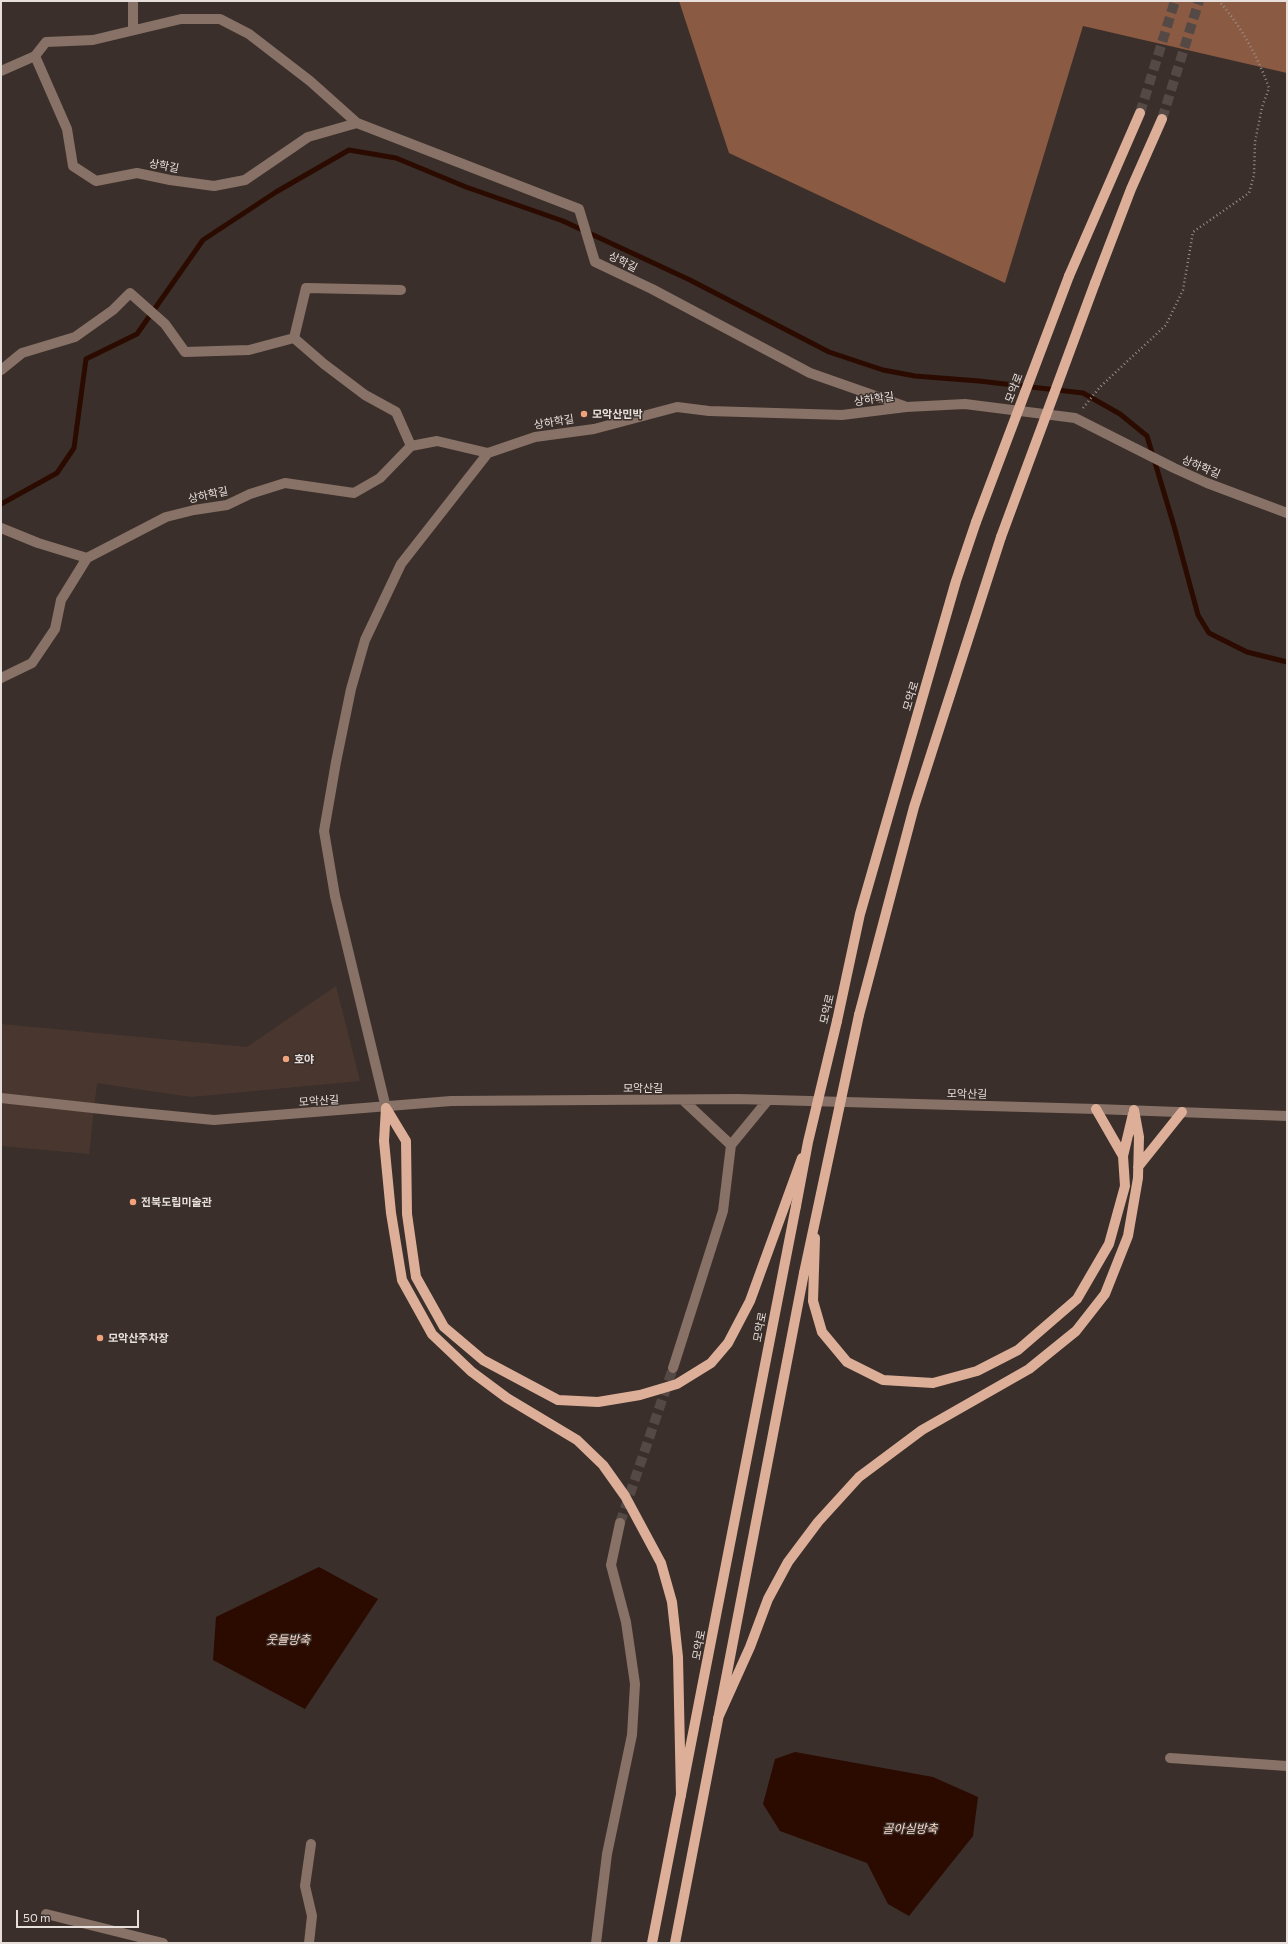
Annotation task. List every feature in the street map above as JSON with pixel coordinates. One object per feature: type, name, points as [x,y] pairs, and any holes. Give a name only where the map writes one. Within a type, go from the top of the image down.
[{"type":"main road","name":"모악로","points":[[652,1943],[682,1796],[808,1142],[837,1021],[860,914],[956,581],[976,522],[1069,276],[1140,113]]},
{"type":"main road","points":[[676,1943],[804,1273],[859,1015],[914,807],[1001,537],[1095,283],[1132,189],[1162,119]]},
{"type":"main road","points":[[386,1108],[406,1141],[406,1214],[416,1277],[444,1327],[483,1360],[558,1400],[598,1402],[640,1395],[677,1384],[711,1363],[728,1343],[750,1301],[808,1142]]},
{"type":"main road","points":[[386,1108],[384,1141],[391,1213],[402,1280],[432,1334],[472,1372],[506,1398],[577,1440],[603,1465],[625,1496],[661,1563],[672,1602],[678,1657],[682,1796]]},
{"type":"main road","points":[[1096,1108],[1123,1156]]},
{"type":"main road","points":[[821,1194],[814,1245],[813,1301],[822,1332],[848,1362],[883,1380],[933,1383],[978,1371],[1018,1350],[1077,1299],[1109,1244],[1125,1186],[1123,1156],[1134,1110]]},
{"type":"main road","points":[[718,1718],[750,1647],[768,1599],[785,1568],[818,1522],[854,1482],[922,1430],[1029,1369],[1076,1331],[1105,1294],[1128,1236],[1138,1178],[1139,1137],[1134,1110]]},
{"type":"main road","points":[[1138,1168],[1182,1112]]},
{"type":"street","points":[[133,1],[133,30]]},
{"type":"street","name":"상학길","points":[[1,71],[36,56],[46,42],[93,40],[181,18],[220,19],[249,34],[310,81],[357,123],[579,209],[595,262],[652,289],[810,373],[906,407]]},
{"type":"street","name":"상학길","points":[[36,56],[67,129],[73,166],[96,181],[137,173],[170,180],[214,186],[245,180],[308,137],[357,123]]},
{"type":"street","points":[[294,338],[306,288],[401,290]]},
{"type":"street","points":[[1,370],[22,354],[74,337],[113,310],[130,293],[165,324],[185,352],[249,350],[294,338]]},
{"type":"street","points":[[294,338],[324,364],[365,395],[396,412],[411,446],[437,441],[488,453],[401,564],[365,640],[351,689],[324,831],[335,896],[386,1108]]},
{"type":"street","name":"상하학길","points":[[488,453],[535,437],[594,429],[677,407],[709,411],[842,415],[906,407],[965,404],[1075,418],[1126,445],[1207,483],[1287,513]]},
{"type":"street","name":"상하학길","points":[[87,558],[166,517],[194,510],[227,505],[250,494],[285,483],[354,493],[380,478],[411,446]]},
{"type":"street","points":[[1,528],[38,543],[87,558],[61,600],[55,629],[32,663],[1,678]]},
{"type":"street","name":"모악산길","points":[[1,1098],[120,1112],[214,1120],[386,1108],[451,1101],[683,1100],[768,1100],[1096,1108],[1287,1116]]},
{"type":"street","points":[[683,1100],[731,1145]]},
{"type":"street","points":[[673,1368],[722,1212],[731,1145],[768,1100]]},
{"type":"street","points":[[596,1943],[607,1854],[632,1735],[635,1684],[626,1622],[611,1565],[620,1523]]},
{"type":"street","points":[[1170,1758],[1287,1766]]},
{"type":"street","points":[[309,1943],[312,1916],[304,1886],[312,1844]]},
{"type":"street","points":[[46,1914],[163,1943]]},
{"type":"path","points":[[1075,418],[1100,387],[1166,325],[1183,290],[1193,232],[1249,193],[1254,175],[1255,142],[1259,121],[1269,88],[1261,65],[1230,13],[1219,1]]},
{"type":"shaded area","points":[[679,1],[1287,1],[1287,73],[1083,26],[1005,283],[729,153]]},
{"type":"shaded area","points":[[336,986],[360,1081],[191,1097],[97,1083],[89,1154],[1,1146],[1,1024],[247,1047]]},
{"type":"water","name":"웃들방축","points":[[319,1567],[378,1599],[305,1709],[213,1660],[216,1617]]},
{"type":"water","name":"골아실방축","points":[[795,1752],[933,1777],[978,1797],[973,1836],[909,1916],[888,1904],[867,1863],[780,1831],[763,1804],[775,1759]]},
{"type":"waterway","points":[[1,504],[57,473],[74,448],[86,359],[137,334],[203,240],[276,192],[349,150],[396,158],[466,187],[563,221],[690,280],[829,352],[883,370],[915,376],[979,381],[1083,393],[1120,414],[1147,436],[1174,526],[1198,615],[1209,633],[1247,652],[1287,662]]},
{"type":"tunnel","points":[[1140,113],[1175,1]]},
{"type":"tunnel","points":[[1162,119],[1199,1]]},
{"type":"tunnel","points":[[620,1523],[673,1368]]},
{"type":"place","name":"모악산민박","points":[[584,414]]},
{"type":"place","name":"호야","points":[[286,1059]]},
{"type":"place","name":"전북도립미술관","points":[[133,1202]]},
{"type":"place","name":"모악산주차장","points":[[100,1338]]}]
